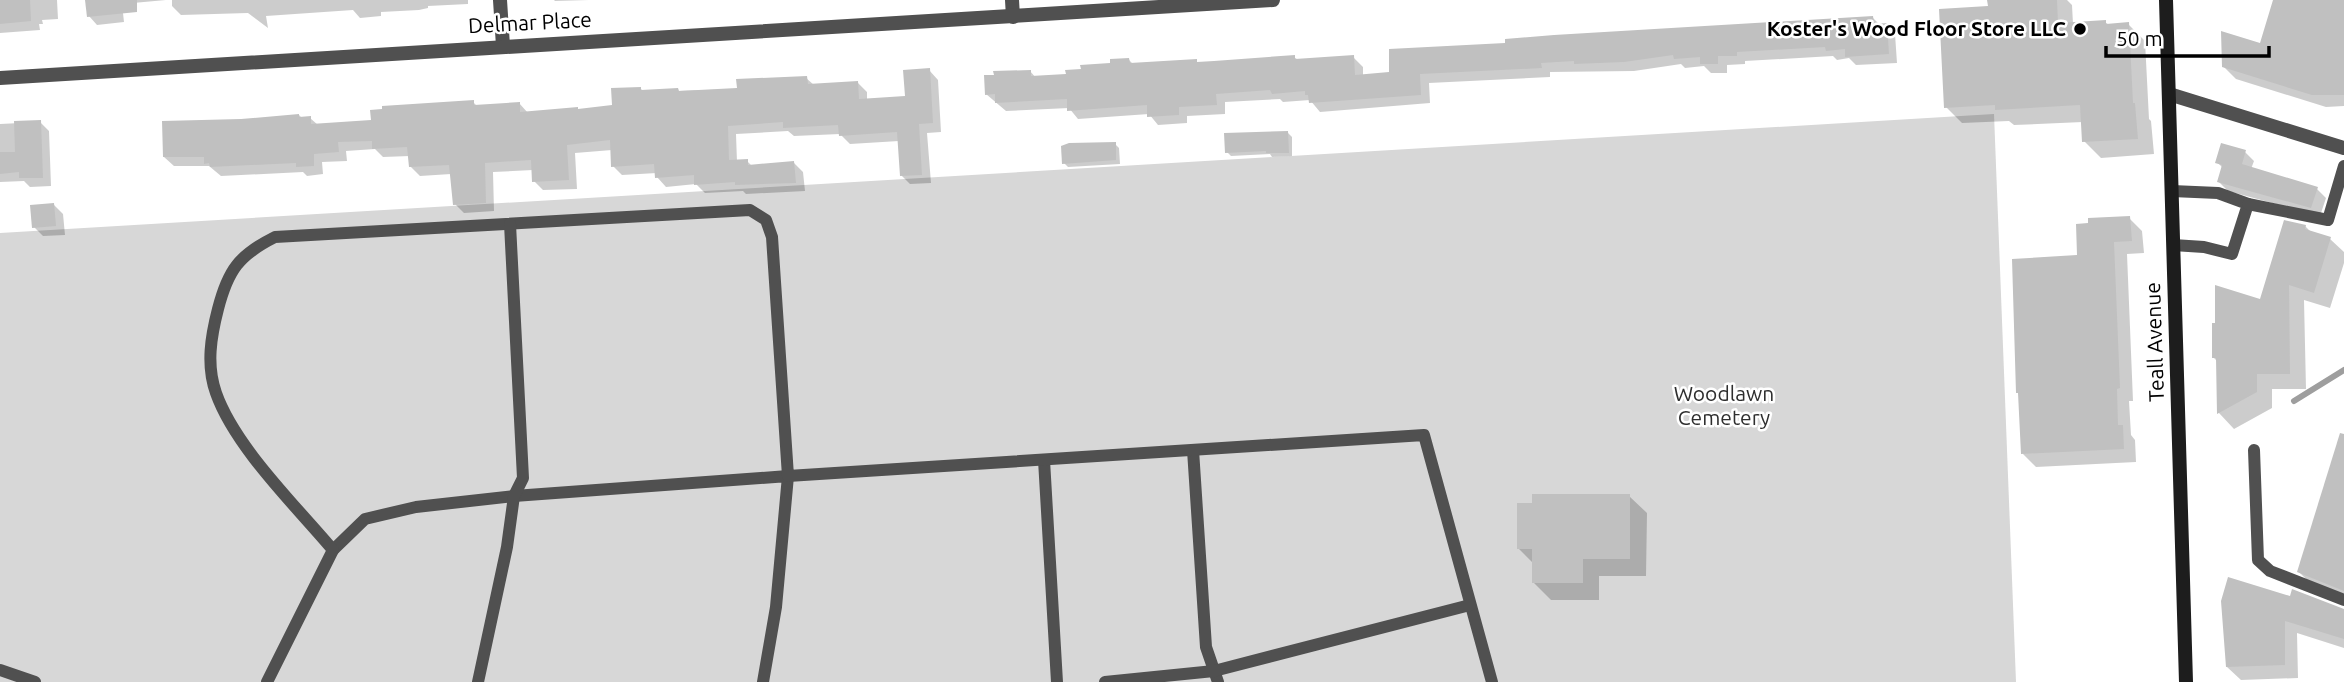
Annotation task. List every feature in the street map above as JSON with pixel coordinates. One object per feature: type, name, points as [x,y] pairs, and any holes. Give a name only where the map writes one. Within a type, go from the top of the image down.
[{"type":"street","points":[[500,0],[503,46]]},
{"type":"street","points":[[1012,0],[1013,17]]},
{"type":"street","name":"Delmar Place","points":[[0,78],[1273,0]]},
{"type":"street","name":"Teall Avenue","points":[[2166,0],[2186,682]]},
{"type":"street","points":[[2169,94],[2344,148]]},
{"type":"lane","points":[[2172,191],[2218,193],[2248,204],[2328,219],[2344,166]]},
{"type":"lane","points":[[2173,245],[2204,247],[2232,254],[2248,204]]},
{"type":"lane","points":[[333,550],[237,437],[216,392],[212,372],[211,338],[220,300],[232,269],[253,248],[275,237],[750,210],[766,219],[772,237],[788,476],[776,607],[763,682]]},
{"type":"lane","points":[[478,682],[507,547],[514,496],[523,478],[510,223]]},
{"type":"lane","points":[[267,682],[333,550],[365,519],[416,507],[514,496],[788,476],[1424,435],[1492,682]]},
{"type":"lane","points":[[1193,450],[1206,647],[1216,676]]},
{"type":"lane","points":[[2254,450],[2258,560],[2270,571],[2344,600]]},
{"type":"lane","points":[[1044,460],[1057,682]]},
{"type":"lane","points":[[1105,682],[1216,676],[1471,605]]},
{"type":"lane","points":[[0,670],[34,682]]},
{"type":"green space","name":"Woodlawn Cemetery","points":[[1994,114],[2016,682],[0,682],[0,233]]},
{"type":"building","points":[[0,0],[30,0],[31,21],[0,24]]},
{"type":"building","points":[[85,0],[137,0],[137,12],[87,17]]},
{"type":"building","points":[[1987,0],[2057,0],[2058,23],[2106,20],[2106,24],[2129,22],[2133,103],[2138,139],[2082,142],[2080,105],[1995,110],[1995,105],[1944,108],[1939,9],[1988,6]]},
{"type":"building","points":[[2273,0],[2344,0],[2344,95],[2312,95],[2222,67],[2221,31],[2260,43]]},
{"type":"building","points":[[1873,16],[1874,24],[1887,23],[1889,54],[1845,57],[1845,49],[1826,51],[1825,47],[1737,52],[1737,56],[1718,56],[1718,64],[1700,64],[1700,57],[1674,59],[1673,55],[1624,62],[1541,63],[1542,68],[1420,74],[1421,95],[1309,103],[1305,91],[1272,94],[1270,90],[1216,94],[1217,105],[1179,107],[1179,115],[1147,117],[1147,105],[1067,111],[1067,99],[995,103],[995,94],[985,95],[984,75],[994,75],[993,71],[1031,70],[1031,76],[1066,74],[1065,70],[1081,69],[1080,65],[1110,63],[1110,59],[1129,58],[1130,63],[1197,59],[1197,62],[1295,55],[1295,59],[1354,55],[1355,75],[1389,72],[1389,49],[1505,43],[1505,39],[1554,35]]},
{"type":"building","points":[[930,68],[933,123],[919,124],[922,175],[900,176],[897,132],[839,136],[838,125],[783,128],[783,122],[728,126],[729,160],[748,159],[748,165],[794,161],[796,183],[735,185],[735,182],[694,185],[694,175],[655,178],[654,164],[611,167],[610,140],[567,145],[569,180],[532,182],[531,160],[485,163],[486,203],[453,205],[449,165],[409,167],[407,147],[372,149],[372,141],[338,142],[339,152],[314,154],[314,166],[296,167],[296,163],[210,167],[209,163],[204,164],[204,157],[163,157],[162,121],[299,114],[299,117],[311,116],[311,124],[371,120],[370,110],[382,109],[382,106],[474,100],[474,105],[520,102],[520,112],[578,109],[612,105],[611,88],[678,88],[679,91],[737,88],[736,79],[807,76],[808,84],[858,81],[859,99],[905,96],[903,70]]},
{"type":"building","points":[[41,120],[43,178],[19,178],[19,172],[0,174],[0,152],[15,152],[14,121]]},
{"type":"building","points":[[1288,131],[1289,153],[1225,153],[1224,133]]},
{"type":"building","points":[[1116,142],[1116,160],[1062,164],[1061,146],[1069,143]]},
{"type":"building","points":[[2221,143],[2246,150],[2242,164],[2318,187],[2311,208],[2217,182],[2222,165],[2215,163]]},
{"type":"building","points":[[54,203],[56,226],[32,228],[30,205]]},
{"type":"building","points":[[2130,216],[2132,241],[2114,242],[2120,388],[2117,389],[2118,425],[2123,425],[2124,449],[2021,454],[2016,393],[2012,259],[2077,255],[2076,224],[2088,223],[2088,218]]},
{"type":"building","points":[[2284,220],[2306,225],[2305,229],[2331,237],[2314,293],[2289,285],[2290,374],[2257,374],[2257,392],[2217,414],[2216,358],[2212,358],[2215,285],[2260,299]]},
{"type":"building","points":[[2340,433],[2344,434],[2344,591],[2297,572]]},
{"type":"building","points":[[1532,494],[1630,494],[1630,559],[1583,559],[1583,583],[1532,583],[1532,549],[1517,549],[1517,503],[1532,503]]},
{"type":"building","points":[[2228,577],[2290,596],[2292,589],[2344,609],[2344,639],[2285,621],[2285,665],[2226,667],[2221,601]]},
{"type":"waterway","points":[[2294,401],[2344,370]]},
{"type":"place","name":"Koster's Wood Floor Store LLC","points":[[2080,29]]}]
